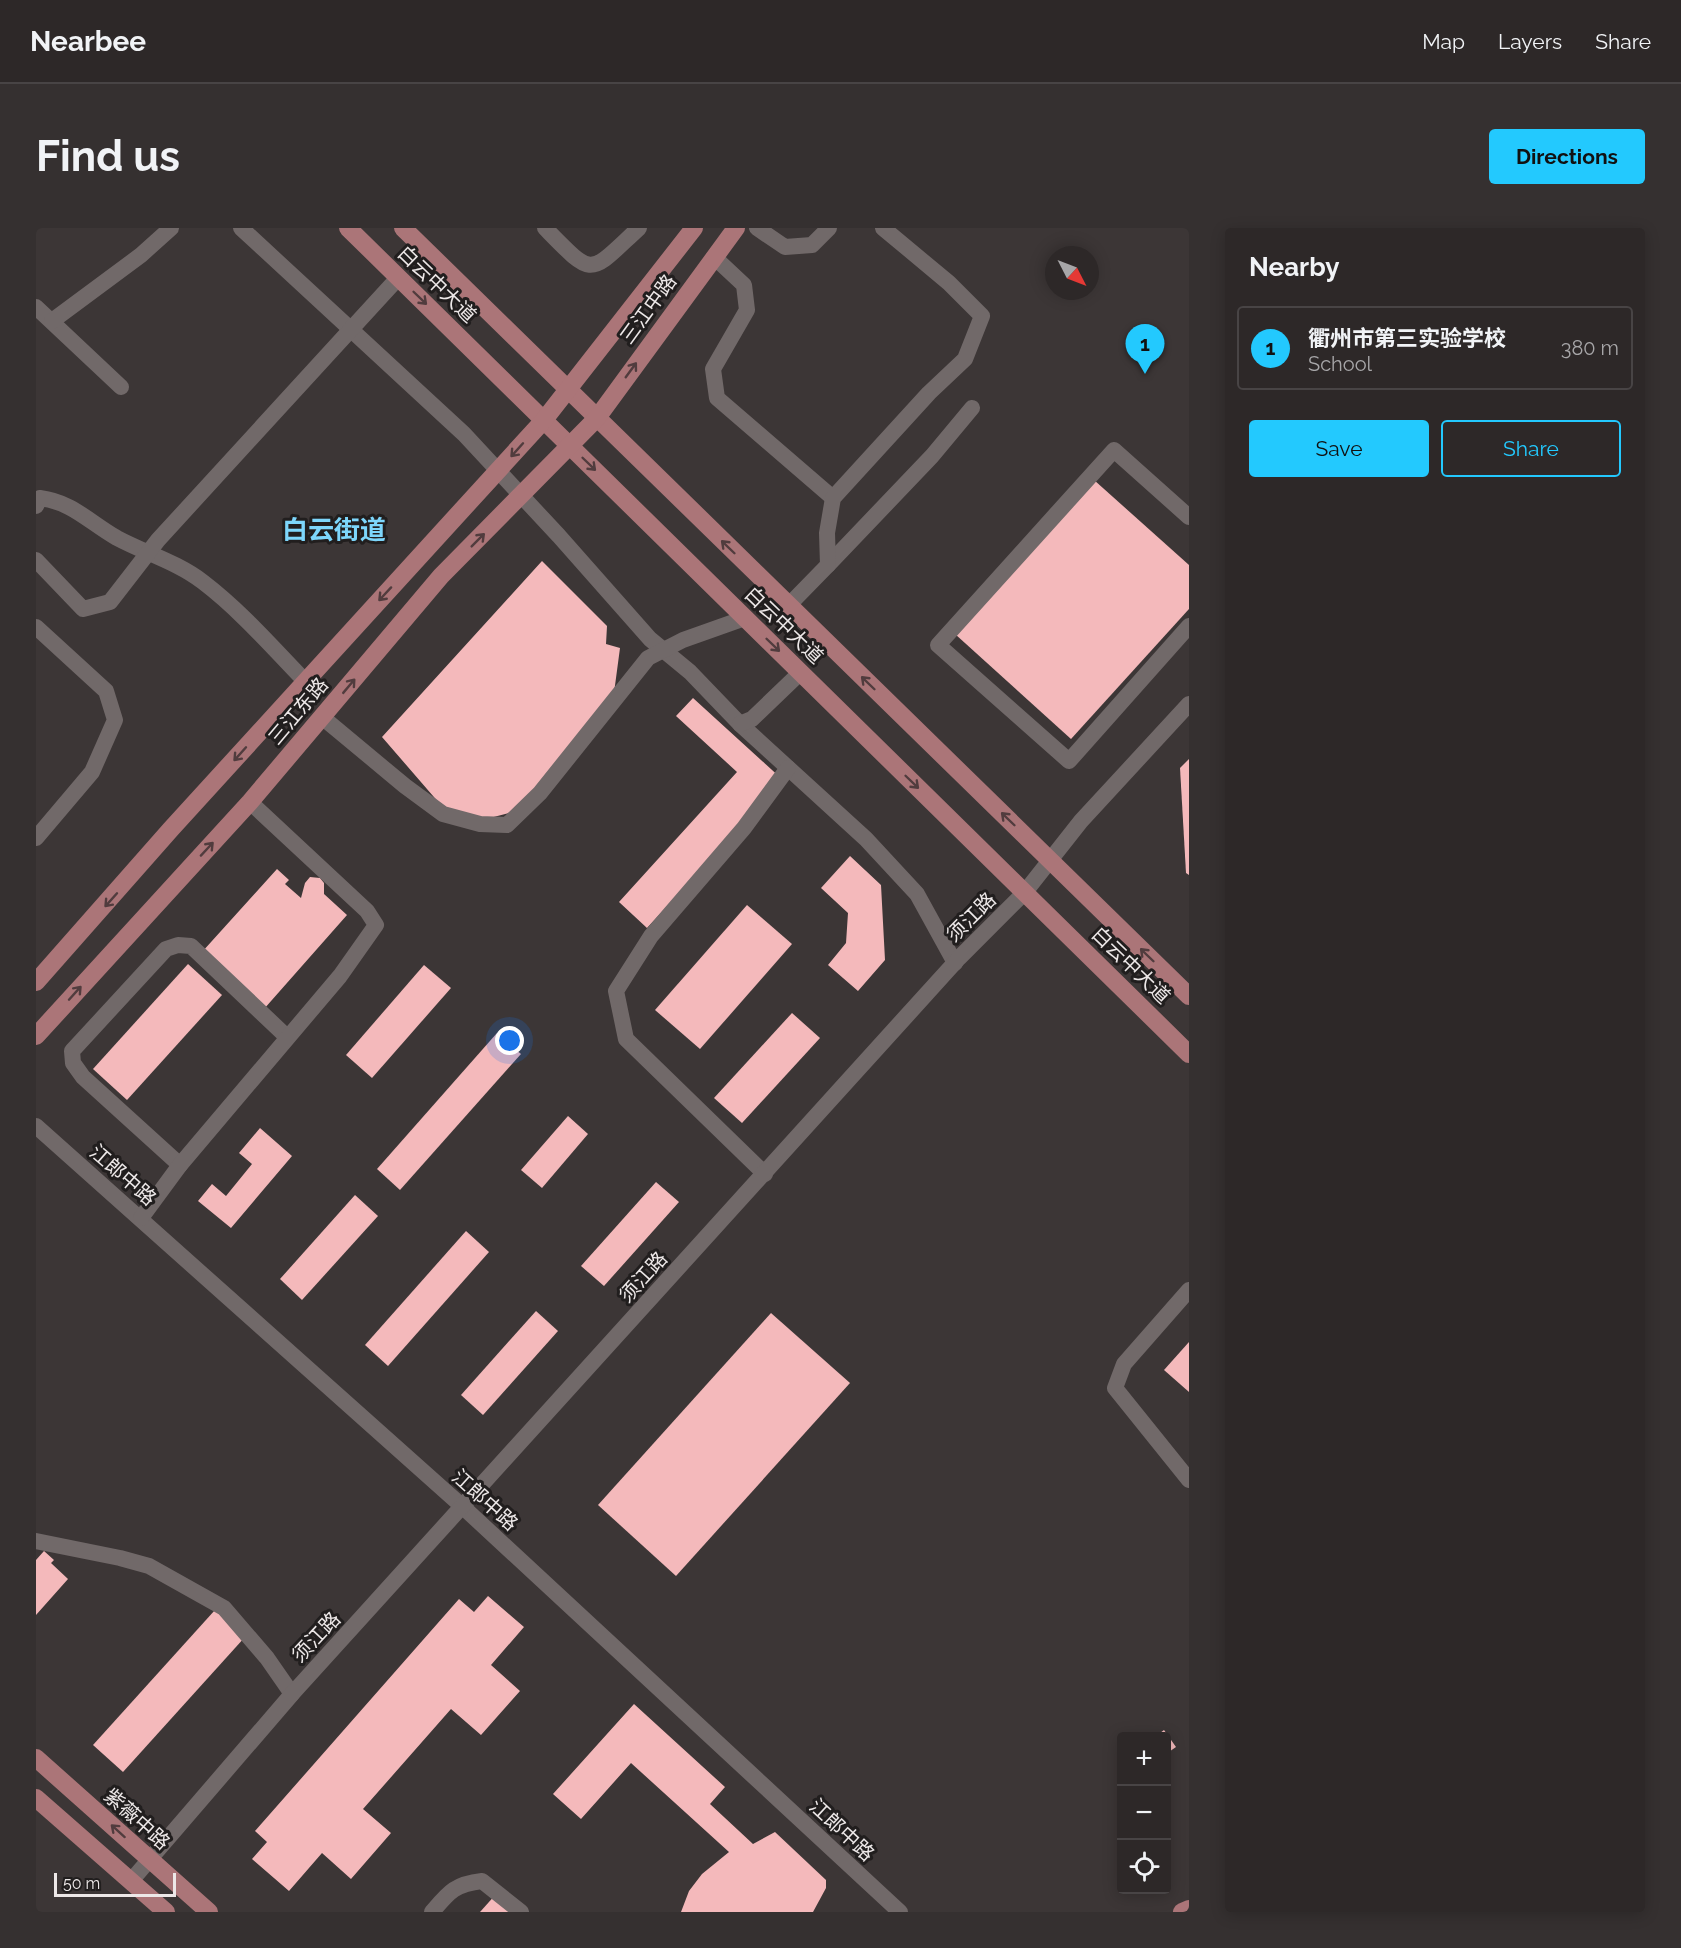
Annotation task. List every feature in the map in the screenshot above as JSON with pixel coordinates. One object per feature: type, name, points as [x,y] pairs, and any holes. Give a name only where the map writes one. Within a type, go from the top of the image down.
[{"type":"main road","name":"白云中大道","points":[[348,228],[1189,1054]]},
{"type":"main road","name":"白云中大道","points":[[403,228],[1189,996]]},
{"type":"main road","name":"三江中路","points":[[567,389],[694,228]]},
{"type":"main road","name":"三江中路","points":[[597,418],[736,228]]},
{"type":"main road","name":"三江东路","points":[[36,982],[544,420],[567,389]]},
{"type":"main road","name":"三江东路","points":[[36,1036],[250,802],[441,576],[571,447],[597,418]]},
{"type":"main road","name":"紫薇中路","points":[[36,1758],[209,1912]]},
{"type":"main road","points":[[36,1798],[166,1912]]},
{"type":"main road","points":[[1182,1912],[1189,1909]]},
{"type":"street","points":[[52,321],[141,255],[171,228]]},
{"type":"street","points":[[241,228],[464,434],[650,639],[690,672],[740,724],[866,839],[917,894],[955,963]]},
{"type":"street","points":[[544,228],[578,262],[587,266],[599,265],[639,228]]},
{"type":"street","points":[[757,228],[785,247],[812,245],[829,228]]},
{"type":"street","points":[[828,565],[827,533],[833,498],[929,393],[965,359],[982,316],[949,283],[883,228]]},
{"type":"street","points":[[714,257],[744,285],[747,310],[713,369],[717,398],[833,498]]},
{"type":"street","points":[[36,560],[84,609],[110,602],[149,551],[398,278]]},
{"type":"street","points":[[36,307],[121,387]]},
{"type":"street","points":[[788,606],[932,456],[972,408]]},
{"type":"street","points":[[1189,517],[1114,450],[938,645],[1069,761],[1189,626]]},
{"type":"street","points":[[36,506],[40,498],[61,501],[119,539],[149,551],[202,581],[255,629],[306,682]]},
{"type":"street","points":[[322,717],[405,786],[443,814],[480,824],[507,825],[540,793],[648,658],[745,618]]},
{"type":"street","points":[[36,627],[106,691],[115,720],[92,771],[36,838]]},
{"type":"street","points":[[740,724],[752,719],[801,672]]},
{"type":"street","name":"须江路","points":[[131,1881],[292,1694],[955,963],[1024,892],[1081,821],[1189,704]]},
{"type":"street","points":[[765,1174],[626,1039],[616,992],[651,936],[744,828],[788,768]]},
{"type":"street","points":[[141,1218],[180,1165],[339,976],[376,925],[367,911],[250,802]]},
{"type":"street","points":[[180,1165],[83,1077],[73,1063],[72,1051],[166,949],[178,945],[191,946],[287,1037]]},
{"type":"street","name":"江郎中路","points":[[36,1126],[141,1218],[310,1373],[464,1507],[900,1912]]},
{"type":"street","points":[[1189,1290],[1124,1364],[1115,1388],[1189,1480]]},
{"type":"street","points":[[36,1542],[120,1558],[149,1566],[224,1608],[267,1658],[292,1694]]},
{"type":"street","points":[[432,1912],[448,1893],[462,1883],[482,1881],[521,1912]]},
{"type":"building","points":[[1094,480],[1189,565],[1189,609],[1071,739],[955,634]]},
{"type":"building","points":[[542,561],[607,626],[606,644],[620,648],[612,708],[517,811],[459,826],[382,737]]},
{"type":"building","points":[[693,698],[783,780],[647,928],[619,902],[737,772],[676,716]]},
{"type":"building","points":[[1189,759],[1189,875],[1186,873],[1180,768]]},
{"type":"building","points":[[850,856],[881,885],[885,960],[858,991],[828,965],[846,943],[848,913],[821,888]]},
{"type":"building","points":[[277,869],[289,880],[285,884],[301,898],[305,883],[310,877],[320,878],[324,883],[324,894],[347,915],[264,1009],[202,952]]},
{"type":"building","points":[[747,905],[792,944],[700,1049],[655,1010]]},
{"type":"building","points":[[188,964],[222,995],[127,1100],[93,1069]]},
{"type":"building","points":[[424,965],[451,988],[372,1078],[346,1055]]},
{"type":"building","points":[[792,1013],[820,1038],[742,1123],[714,1098]]},
{"type":"building","points":[[497,1033],[521,1054],[400,1190],[377,1169]]},
{"type":"building","points":[[568,1116],[588,1134],[542,1188],[521,1170]]},
{"type":"building","points":[[260,1128],[292,1156],[231,1228],[198,1201],[212,1184],[226,1196],[252,1164],[239,1153]]},
{"type":"building","points":[[656,1182],[679,1202],[604,1286],[581,1266]]},
{"type":"building","points":[[355,1195],[378,1216],[302,1300],[280,1279]]},
{"type":"building","points":[[466,1231],[489,1252],[388,1366],[365,1345]]},
{"type":"building","points":[[536,1311],[558,1331],[483,1415],[461,1395]]},
{"type":"building","points":[[771,1313],[850,1383],[676,1576],[598,1505]]},
{"type":"building","points":[[1189,1342],[1189,1392],[1164,1370]]},
{"type":"building","points":[[44,1551],[54,1560],[51,1563],[68,1579],[36,1615],[36,1560]]},
{"type":"building","points":[[488,1596],[524,1627],[491,1665],[520,1691],[481,1735],[451,1709],[363,1809],[391,1833],[351,1879],[322,1853],[289,1891],[252,1859],[267,1842],[255,1831],[459,1599],[474,1612]]},
{"type":"building","points":[[215,1610],[245,1637],[123,1772],[93,1745]]},
{"type":"building","points":[[634,1704],[725,1787],[710,1804],[753,1844],[775,1832],[826,1880],[826,1888],[813,1912],[681,1912],[689,1891],[702,1874],[729,1852],[631,1763],[581,1819],[553,1794]]},
{"type":"building","points":[[1171,1740],[1176,1747],[1171,1750]]},
{"type":"building","points":[[497,1893],[518,1912],[480,1912]]},
{"type":"place","name":"衢州市第三实验学校","points":[[1145,374]]},
{"type":"district","name":"白云街道","points":[[334,530]]}]
